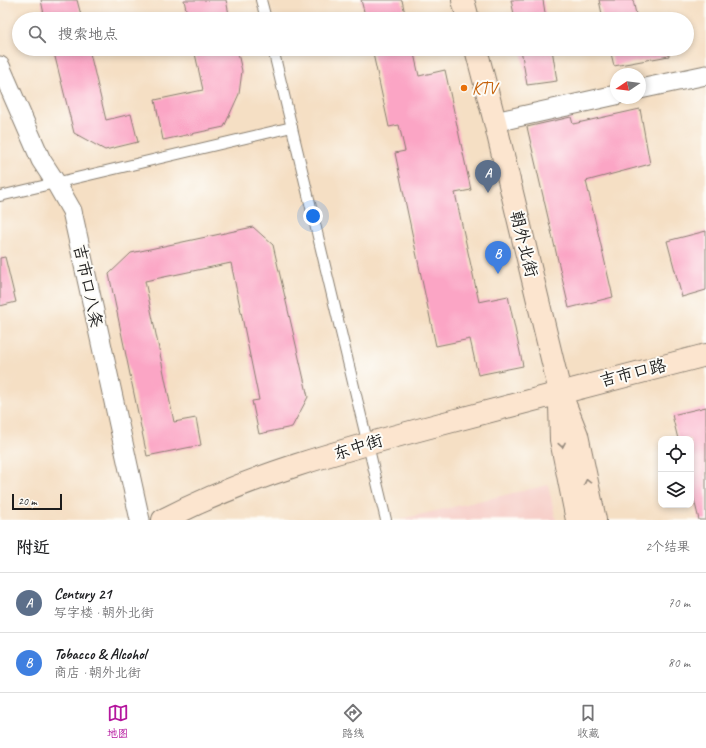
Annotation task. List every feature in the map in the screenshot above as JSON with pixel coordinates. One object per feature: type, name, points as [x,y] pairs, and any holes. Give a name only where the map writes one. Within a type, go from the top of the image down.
[{"type":"street","points":[[463,0],[466,12]]},
{"type":"street","name":"朝外北街","points":[[478,56],[560,392],[578,435],[595,520]]},
{"type":"street","name":"吉市口八条","points":[[0,66],[41,160],[72,211],[140,520]]},
{"type":"street","points":[[646,88],[706,74]]},
{"type":"street","points":[[495,122],[610,96]]},
{"type":"street","name":"吉市口路","points":[[560,392],[706,355]]},
{"type":"street","name":"朝外北街","points":[[560,392],[561,440],[577,520]]},
{"type":"street","name":"东中街","points":[[163,520],[197,502],[269,474],[367,444],[560,392]]},
{"type":"lane","points":[[262,0],[265,12]]},
{"type":"lane","points":[[275,56],[386,520]]},
{"type":"lane","points":[[0,196],[292,127]]},
{"type":"shaded area","points":[[548,485],[556,520],[401,520],[401,519]]},
{"type":"building","points":[[41,0],[77,0],[80,12],[44,12]]},
{"type":"building","points":[[184,0],[226,0],[229,12],[187,12]]},
{"type":"building","points":[[361,0],[402,0],[405,12],[364,12]]},
{"type":"building","points":[[511,0],[543,0],[545,12],[514,12]]},
{"type":"building","points":[[599,0],[633,0],[636,12],[602,12]]},
{"type":"building","points":[[55,56],[91,56],[106,120],[131,114],[138,142],[105,150],[74,133]]},
{"type":"building","points":[[196,56],[239,56],[242,71],[239,94],[224,127],[163,140],[155,100],[203,90]]},
{"type":"building","points":[[374,56],[415,56],[419,76],[445,70],[471,190],[455,193],[479,302],[508,296],[523,366],[478,375],[470,339],[436,346],[395,153],[405,151],[399,125],[389,127]]},
{"type":"building","points":[[522,56],[553,56],[557,81],[527,85]]},
{"type":"building","points":[[612,56],[669,56],[614,66]]},
{"type":"building","points":[[640,109],[650,164],[586,181],[613,297],[569,308],[527,127],[571,117],[573,124]]},
{"type":"building","points":[[253,227],[273,245],[308,397],[292,427],[259,434],[252,401],[259,400],[231,263],[145,281],[174,422],[196,418],[201,445],[147,456],[109,274],[131,253]]},
{"type":"building","points":[[706,231],[706,290],[682,297],[667,241]]},
{"type":"building","points":[[5,257],[16,302],[0,306],[0,258]]},
{"type":"building","points":[[706,407],[706,520],[699,520],[694,499],[694,436],[677,436],[672,415]]},
{"type":"place","name":"KTV","points":[[464,88]]},
{"type":"place","name":"Century 21","points":[[488,193]]},
{"type":"place","name":"Tobacco & Alcohol","points":[[498,274]]}]
